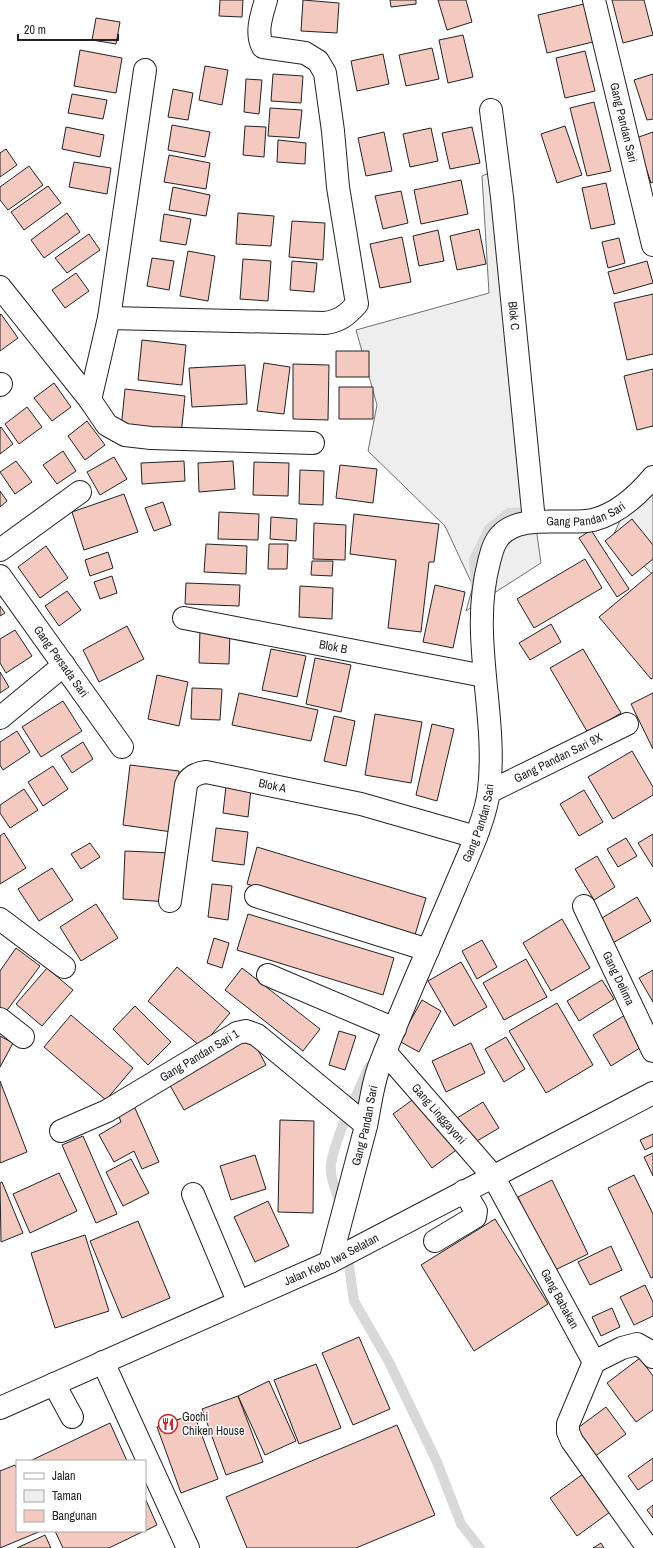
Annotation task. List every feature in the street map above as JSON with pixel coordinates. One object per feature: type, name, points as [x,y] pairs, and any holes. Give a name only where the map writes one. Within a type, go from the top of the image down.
[{"type":"street","points":[[109,318],[325,323],[336,322],[344,318],[356,304],[338,187],[333,131],[325,73],[318,61],[305,53],[262,46],[260,42],[260,25],[266,0]]},
{"type":"street","name":"Gang Pandan Sari","points":[[594,0],[647,194],[653,245]]},
{"type":"street","points":[[90,400],[109,318],[145,70]]},
{"type":"street","name":"Blok C","points":[[491,110],[502,197],[534,521]]},
{"type":"street","points":[[0,287],[90,400],[107,425],[125,435],[151,438],[313,443]]},
{"type":"street","name":"Gang Pandan Sari","points":[[330,1262],[366,1125],[378,1071],[476,837],[489,792],[491,765],[489,708],[484,676],[482,618],[484,580],[493,547],[499,536],[507,530],[534,521],[591,520],[607,515],[624,505],[644,488],[653,477]]},
{"type":"street","points":[[0,550],[80,492]]},
{"type":"street","name":"Gang Persada Sari","points":[[0,576],[122,747]]},
{"type":"street","name":"Blok B","points":[[184,618],[484,676]]},
{"type":"street","points":[[0,718],[64,665]]},
{"type":"street","name":"Gang Pandan Sari 9X","points":[[489,792],[627,724]]},
{"type":"street","name":"Blok A","points":[[170,901],[185,789],[188,780],[200,773],[206,772],[361,804],[476,837]]},
{"type":"street","points":[[256,896],[428,950]]},
{"type":"street","name":"Gang Delima","points":[[584,906],[653,1051]]},
{"type":"street","points":[[0,919],[64,967]]},
{"type":"street","points":[[268,975],[395,1030]]},
{"type":"street","points":[[0,1019],[24,1037]]},
{"type":"street","name":"Gang Pandan Sari 1","points":[[61,1131],[107,1111],[237,1033],[246,1031],[257,1035],[366,1125]]},
{"type":"street","name":"Gang Linggayoni","points":[[385,1052],[493,1176]]},
{"type":"street","name":"Jalan Kebo Iwa Selatan","points":[[0,1408],[238,1301],[330,1262],[653,1093]]},
{"type":"street","name":"Gang Babakan","points":[[493,1176],[594,1362]]},
{"type":"street","points":[[435,1241],[475,1217],[476,1211],[464,1191]]},
{"type":"street","points":[[193,1194],[238,1301]]},
{"type":"street","points":[[648,1548],[572,1441],[568,1432],[568,1424],[594,1362],[622,1348],[637,1344],[646,1349],[653,1358]]},
{"type":"street","points":[[103,1362],[188,1548]]},
{"type":"street","points":[[54,1384],[72,1417]]},
{"type":"green space","points":[[498,169],[514,371],[541,563],[466,611],[473,586],[445,526],[368,451],[377,405],[356,330],[489,293],[482,176]]},
{"type":"green space","points":[[653,471],[653,575],[613,536],[630,499]]},
{"type":"building","points":[[220,0],[243,0],[242,17],[219,16]]},
{"type":"building","points":[[303,0],[339,3],[337,33],[301,31]]},
{"type":"building","points":[[390,0],[416,0],[416,4],[391,7]]},
{"type":"building","points":[[438,0],[466,0],[472,22],[447,30]]},
{"type":"building","points":[[612,0],[644,0],[653,35],[623,43]]},
{"type":"building","points":[[588,3],[597,41],[547,53],[538,15]]},
{"type":"building","points":[[96,18],[120,22],[116,44],[92,40]]},
{"type":"building","points":[[463,35],[473,77],[448,83],[439,40]]},
{"type":"building","points":[[432,48],[439,79],[406,86],[399,55]]},
{"type":"building","points":[[80,50],[122,58],[116,93],[74,86]]},
{"type":"building","points":[[585,51],[595,91],[565,98],[556,58]]},
{"type":"building","points":[[383,54],[389,84],[357,91],[351,61]]},
{"type":"building","points":[[205,66],[228,70],[222,105],[199,100]]},
{"type":"building","points":[[273,74],[303,76],[301,103],[271,101]]},
{"type":"building","points":[[653,74],[653,119],[647,120],[634,80]]},
{"type":"building","points":[[246,79],[262,80],[259,114],[244,112]]},
{"type":"building","points":[[173,89],[193,93],[188,120],[168,117]]},
{"type":"building","points":[[72,94],[107,100],[103,119],[68,113]]},
{"type":"building","points":[[594,102],[611,171],[587,176],[570,108]]},
{"type":"building","points":[[270,108],[302,110],[299,138],[268,136]]},
{"type":"building","points":[[172,125],[210,132],[205,157],[168,150]]},
{"type":"building","points":[[245,126],[266,127],[264,157],[243,155]]},
{"type":"building","points":[[565,126],[582,175],[557,183],[541,134]]},
{"type":"building","points":[[66,127],[104,135],[100,157],[62,149]]},
{"type":"building","points":[[472,127],[480,163],[450,169],[442,133]]},
{"type":"building","points":[[431,128],[438,161],[410,167],[403,134]]},
{"type":"building","points":[[384,132],[392,171],[366,176],[358,138]]},
{"type":"building","points":[[653,132],[653,182],[651,183],[636,138]]},
{"type":"building","points":[[278,140],[306,143],[305,164],[277,162]]},
{"type":"building","points":[[6,149],[17,165],[0,177],[0,153]]},
{"type":"building","points":[[169,155],[210,163],[206,189],[164,182]]},
{"type":"building","points":[[74,162],[111,168],[107,194],[69,187]]},
{"type":"building","points":[[29,166],[43,185],[8,210],[0,200],[0,187]]},
{"type":"building","points":[[461,180],[468,214],[421,224],[414,190]]},
{"type":"building","points":[[606,183],[615,224],[591,229],[582,188]]},
{"type":"building","points":[[48,186],[61,203],[24,230],[11,212]]},
{"type":"building","points":[[173,187],[210,195],[206,216],[169,210]]},
{"type":"building","points":[[401,191],[408,223],[383,229],[375,196]]},
{"type":"building","points":[[67,213],[80,232],[44,258],[31,240]]},
{"type":"building","points":[[238,213],[274,216],[271,246],[236,244]]},
{"type":"building","points":[[164,214],[191,219],[186,245],[160,241]]},
{"type":"building","points":[[292,221],[325,223],[323,260],[289,257]]},
{"type":"building","points":[[479,229],[486,264],[457,270],[450,236]]},
{"type":"building","points":[[438,230],[444,261],[419,266],[413,236]]},
{"type":"building","points":[[89,234],[100,250],[67,273],[55,258]]},
{"type":"building","points":[[402,237],[411,282],[380,288],[370,244]]},
{"type":"building","points":[[619,238],[625,263],[608,268],[602,242]]},
{"type":"building","points":[[188,251],[215,256],[208,301],[180,296]]},
{"type":"building","points":[[152,258],[174,261],[169,290],[147,286]]},
{"type":"building","points":[[243,259],[271,261],[268,301],[240,299]]},
{"type":"building","points":[[292,261],[317,263],[314,292],[290,290]]},
{"type":"building","points":[[647,261],[653,283],[614,294],[608,272]]},
{"type":"building","points":[[76,273],[89,291],[65,308],[52,290]]},
{"type":"building","points":[[653,294],[653,354],[627,360],[614,303]]},
{"type":"building","points":[[1,314],[18,338],[0,351],[0,315]]},
{"type":"building","points":[[142,340],[186,345],[182,385],[138,380]]},
{"type":"building","points":[[336,351],[369,351],[369,377],[336,377]]},
{"type":"building","points":[[264,363],[290,367],[284,414],[257,411]]},
{"type":"building","points":[[293,364],[329,365],[328,420],[293,419]]},
{"type":"building","points":[[245,365],[247,404],[192,407],[189,368]]},
{"type":"building","points":[[653,369],[653,426],[637,430],[624,376]]},
{"type":"building","points":[[54,383],[71,407],[52,421],[34,398]]},
{"type":"building","points":[[339,387],[373,387],[373,419],[339,419]]},
{"type":"building","points":[[125,389],[185,396],[181,435],[121,429]]},
{"type":"building","points":[[27,407],[42,427],[19,444],[5,424]]},
{"type":"building","points":[[87,421],[105,445],[85,460],[68,436]]},
{"type":"building","points":[[1,427],[13,444],[0,454],[0,428]]},
{"type":"building","points":[[63,451],[76,471],[57,484],[43,465]]},
{"type":"building","points":[[114,457],[127,479],[100,495],[87,472]]},
{"type":"building","points":[[16,461],[32,482],[15,494],[0,472]]},
{"type":"building","points":[[184,461],[185,481],[142,484],[141,463]]},
{"type":"building","points":[[233,461],[235,489],[199,492],[198,463]]},
{"type":"building","points":[[254,462],[289,463],[288,496],[253,495]]},
{"type":"building","points":[[340,465],[377,469],[373,503],[336,498]]},
{"type":"building","points":[[300,470],[324,471],[323,505],[299,504]]},
{"type":"building","points":[[0,491],[7,501],[0,507]]},
{"type":"building","points":[[124,494],[138,532],[84,550],[72,512]]},
{"type":"building","points":[[163,502],[171,525],[154,531],[145,508]]},
{"type":"building","points":[[219,512],[259,514],[258,540],[218,539]]},
{"type":"building","points":[[354,514],[439,524],[434,562],[429,562],[421,632],[388,628],[396,560],[350,554]]},
{"type":"building","points":[[271,517],[297,519],[296,541],[270,539]]},
{"type":"building","points":[[632,519],[653,545],[653,559],[632,576],[605,541]]},
{"type":"building","points":[[314,523],[346,525],[345,560],[313,559]]},
{"type":"building","points":[[591,530],[629,589],[617,597],[579,538]]},
{"type":"building","points":[[206,544],[247,546],[246,574],[204,572]]},
{"type":"building","points":[[269,544],[288,544],[287,569],[268,569]]},
{"type":"building","points":[[46,546],[68,578],[40,598],[18,567]]},
{"type":"building","points":[[108,552],[113,568],[90,576],[85,560]]},
{"type":"building","points":[[585,559],[602,588],[534,628],[517,599]]},
{"type":"building","points":[[312,561],[333,561],[332,576],[311,575]]},
{"type":"building","points":[[653,572],[653,678],[651,679],[599,617]]},
{"type":"building","points":[[112,576],[117,593],[100,599],[94,582]]},
{"type":"building","points":[[186,583],[240,585],[239,606],[185,604]]},
{"type":"building","points":[[435,585],[465,592],[453,648],[423,642]]},
{"type":"building","points":[[300,586],[333,588],[332,619],[299,617]]},
{"type":"building","points":[[67,591],[81,610],[59,626],[45,606]]},
{"type":"building","points":[[0,606],[5,613],[0,616]]},
{"type":"building","points":[[551,624],[561,642],[530,660],[519,643]]},
{"type":"building","points":[[127,626],[144,659],[99,682],[83,650]]},
{"type":"building","points":[[200,629],[230,630],[229,664],[199,663]]},
{"type":"building","points":[[15,630],[32,656],[6,673],[0,663],[0,639]]},
{"type":"building","points":[[271,649],[306,656],[297,697],[262,690]]},
{"type":"building","points":[[583,649],[621,713],[588,733],[550,668]]},
{"type":"building","points":[[315,658],[351,665],[341,712],[306,704]]},
{"type":"building","points":[[0,672],[9,687],[0,693]]},
{"type":"building","points":[[157,675],[188,682],[179,726],[148,719]]},
{"type":"building","points":[[192,688],[222,689],[220,720],[191,719]]},
{"type":"building","points":[[239,693],[318,710],[311,741],[232,725]]},
{"type":"building","points":[[653,693],[653,749],[631,704]]},
{"type":"building","points":[[63,701],[82,731],[41,757],[22,727]]},
{"type":"building","points":[[375,714],[422,722],[411,783],[365,775]]},
{"type":"building","points":[[334,716],[355,721],[346,766],[324,761]]},
{"type":"building","points":[[432,724],[454,729],[437,801],[416,795]]},
{"type":"building","points":[[17,731],[30,752],[3,770],[0,765],[0,742]]},
{"type":"building","points":[[83,742],[93,759],[72,773],[61,756]]},
{"type":"building","points":[[632,751],[653,787],[653,795],[613,819],[588,777]]},
{"type":"building","points":[[130,765],[179,771],[172,832],[123,825]]},
{"type":"building","points":[[53,766],[68,789],[43,806],[28,782]]},
{"type":"building","points":[[226,786],[251,789],[248,817],[223,813]]},
{"type":"building","points":[[24,789],[38,810],[10,828],[0,813],[0,805]]},
{"type":"building","points":[[584,790],[603,822],[579,836],[560,804]]},
{"type":"building","points":[[216,828],[248,832],[244,865],[212,861]]},
{"type":"building","points":[[4,833],[26,868],[0,884],[0,836]]},
{"type":"building","points":[[653,834],[653,867],[638,843]]},
{"type":"building","points":[[626,838],[637,856],[618,867],[607,849]]},
{"type":"building","points":[[90,843],[100,857],[81,869],[71,854]]},
{"type":"building","points":[[257,847],[426,898],[415,935],[247,884]]},
{"type":"building","points":[[125,851],[172,853],[169,902],[123,899]]},
{"type":"building","points":[[597,856],[615,887],[594,900],[575,869]]},
{"type":"building","points":[[52,868],[73,900],[39,921],[18,889]]},
{"type":"building","points":[[212,884],[232,886],[228,920],[208,917]]},
{"type":"building","points":[[637,897],[651,921],[611,944],[597,921]]},
{"type":"building","points":[[96,904],[118,938],[81,961],[60,927]]},
{"type":"building","points":[[248,914],[394,958],[383,995],[237,950]]},
{"type":"building","points":[[562,919],[590,968],[551,991],[523,943]]},
{"type":"building","points":[[214,938],[229,943],[222,968],[207,963]]},
{"type":"building","points":[[482,940],[497,967],[477,979],[462,951]]},
{"type":"building","points":[[16,948],[40,966],[5,1013],[0,1009],[0,971]]},
{"type":"building","points":[[526,959],[547,997],[504,1020],[483,983]]},
{"type":"building","points":[[461,962],[487,1007],[454,1026],[428,981]]},
{"type":"building","points":[[177,967],[230,1013],[201,1047],[148,1001]]},
{"type":"building","points":[[47,968],[73,990],[42,1026],[16,1004]]},
{"type":"building","points":[[242,968],[320,1029],[303,1051],[225,990]]},
{"type":"building","points":[[653,970],[653,1002],[639,978]]},
{"type":"building","points":[[602,980],[614,999],[579,1021],[567,1001]]},
{"type":"building","points":[[422,1000],[441,1011],[419,1052],[399,1041]]},
{"type":"building","points":[[557,1003],[593,1065],[546,1093],[509,1031]]},
{"type":"building","points":[[135,1006],[171,1042],[148,1065],[113,1029]]},
{"type":"building","points":[[71,1015],[133,1068],[106,1100],[44,1047]]},
{"type":"building","points":[[625,1015],[643,1046],[611,1066],[593,1035]]},
{"type":"building","points":[[339,1031],[356,1036],[345,1070],[329,1065]]},
{"type":"building","points":[[0,1036],[13,1043],[0,1067]]},
{"type":"building","points":[[251,1037],[266,1065],[184,1110],[168,1082]]},
{"type":"building","points":[[506,1037],[525,1069],[504,1082],[485,1049]]},
{"type":"building","points":[[471,1043],[485,1073],[446,1092],[432,1061]]},
{"type":"building","points":[[0,1081],[27,1152],[0,1163]]},
{"type":"building","points":[[419,1095],[459,1148],[432,1168],[393,1114]]},
{"type":"building","points":[[483,1102],[499,1128],[472,1144],[457,1118]]},
{"type":"building","points":[[134,1106],[159,1162],[142,1169],[134,1151],[114,1162],[99,1135],[121,1122],[118,1114]]},
{"type":"building","points":[[280,1120],[314,1121],[313,1213],[278,1212]]},
{"type":"building","points":[[653,1134],[653,1146],[645,1150],[640,1140]]},
{"type":"building","points":[[83,1136],[117,1214],[96,1223],[62,1145]]},
{"type":"building","points":[[653,1153],[653,1176],[644,1157]]},
{"type":"building","points":[[255,1155],[266,1189],[231,1200],[220,1166]]},
{"type":"building","points":[[131,1159],[149,1193],[123,1206],[106,1172]]},
{"type":"building","points":[[59,1173],[77,1211],[30,1233],[13,1194]]},
{"type":"building","points":[[634,1175],[653,1214],[653,1277],[651,1278],[608,1188]]},
{"type":"building","points":[[552,1180],[588,1254],[553,1271],[518,1197]]},
{"type":"building","points":[[2,1182],[23,1233],[1,1242],[0,1183]]},
{"type":"building","points":[[268,1201],[289,1246],[255,1262],[234,1217]]},
{"type":"building","points":[[495,1219],[548,1304],[474,1351],[421,1265]]},
{"type":"building","points":[[138,1221],[170,1298],[122,1318],[90,1241]]},
{"type":"building","points":[[85,1235],[109,1311],[55,1328],[31,1253]]},
{"type":"building","points":[[611,1246],[622,1270],[590,1285],[578,1262]]},
{"type":"building","points":[[645,1285],[653,1302],[653,1316],[634,1325],[620,1297]]},
{"type":"building","points":[[612,1308],[620,1327],[601,1336],[592,1317]]},
{"type":"building","points":[[359,1337],[390,1409],[353,1425],[322,1353]]},
{"type":"building","points":[[640,1358],[653,1376],[653,1410],[636,1422],[607,1383]]},
{"type":"building","points":[[316,1364],[341,1428],[299,1444],[274,1380]]},
{"type":"building","points":[[269,1381],[296,1441],[265,1455],[238,1396]]},
{"type":"building","points":[[238,1396],[263,1462],[226,1475],[202,1409]]},
{"type":"building","points":[[606,1407],[626,1434],[594,1457],[575,1430]]},
{"type":"building","points":[[194,1414],[218,1479],[181,1493],[157,1427]]},
{"type":"building","points":[[110,1423],[127,1460],[32,1460]]},
{"type":"building","points":[[397,1425],[435,1515],[356,1548],[247,1548],[226,1497]]},
{"type":"building","points":[[653,1458],[653,1480],[638,1490],[628,1476]]},
{"type":"building","points":[[15,1465],[16,1467],[16,1532],[39,1532],[0,1548],[0,1471]]},
{"type":"building","points":[[583,1474],[610,1512],[577,1536],[550,1498]]},
{"type":"building","points":[[146,1500],[157,1525],[146,1530]]},
{"type":"building","points":[[653,1505],[653,1518],[647,1510]]},
{"type":"building","points":[[55,1532],[142,1532],[109,1548],[63,1548]]},
{"type":"building","points":[[45,1535],[51,1548],[17,1548]]},
{"type":"building","points":[[601,1543],[604,1548],[593,1548]]},
{"type":"waterway","points":[[476,588],[474,560],[489,529],[509,513],[535,512]]},
{"type":"waterway","points":[[340,1206],[332,1180],[331,1164],[337,1140],[369,1067]]},
{"type":"waterway","points":[[347,1252],[354,1301],[389,1362],[437,1462],[461,1524],[480,1548]]},
{"type":"place","name":"Gochi Chiken House","points":[[168,1424]]}]
